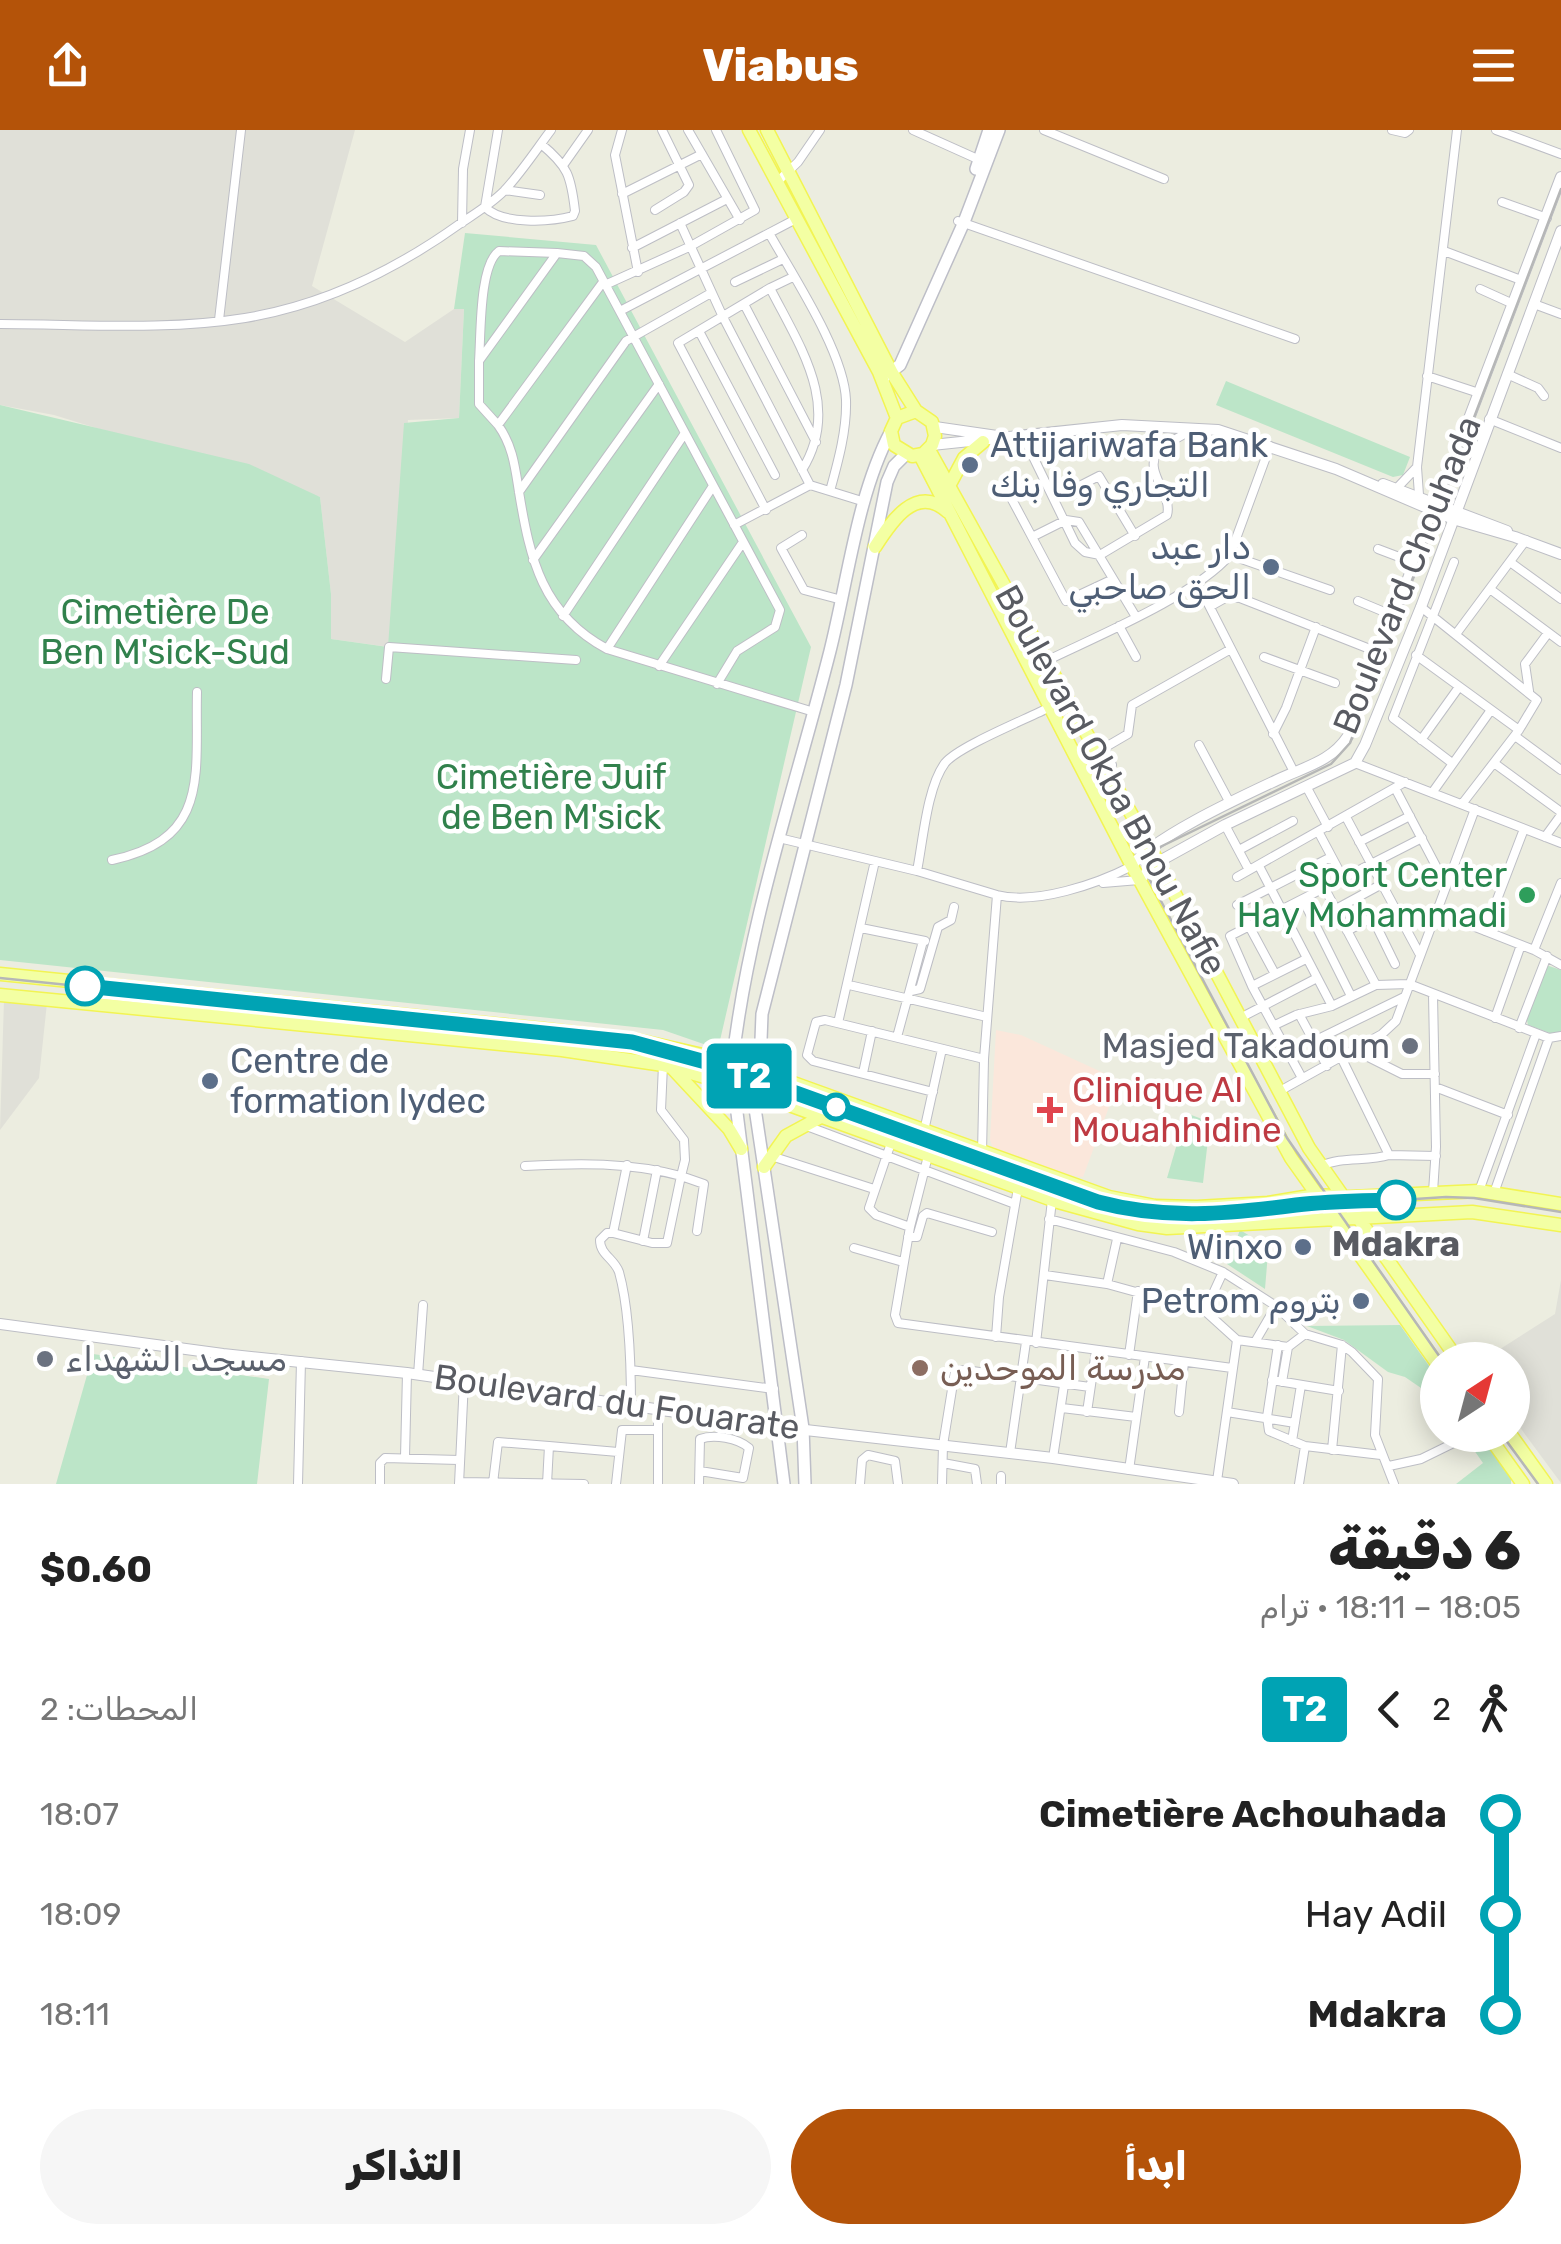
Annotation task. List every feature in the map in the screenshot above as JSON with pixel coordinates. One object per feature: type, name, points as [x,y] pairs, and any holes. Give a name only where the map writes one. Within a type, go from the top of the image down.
[{"type":"main road","points":[[749,130],[885,372],[916,412],[928,417],[934,427],[922,451],[890,472],[846,685],[762,1014],[763,1083],[755,1094],[768,1162],[802,1428],[805,1484]]},
{"type":"main road","points":[[767,130],[885,372],[894,446],[922,451]]},
{"type":"main road","points":[[885,372],[900,365],[961,222],[989,130]]},
{"type":"main road","points":[[982,162],[999,130]]},
{"type":"main road","points":[[916,412],[894,424],[876,462],[779,838],[731,1059],[723,1069],[722,1082],[728,1093],[735,1097],[755,1094],[1055,1201],[1138,1224],[1167,1228],[1472,1212],[1561,1225]]},
{"type":"main road","points":[[949,486],[964,458],[983,442]]},
{"type":"main road","name":"Boulevard Okba Bnou Nafie","points":[[922,451],[949,486],[1044,662],[1100,750],[1106,772],[1321,1166],[1445,1342]]},
{"type":"main road","name":"Boulevard Okba Bnou Nafie","points":[[922,451],[951,515],[1139,880],[1282,1140],[1316,1195],[1421,1342]]},
{"type":"main road","points":[[875,548],[910,505],[932,502],[951,515]]},
{"type":"main road","points":[[0,974],[543,1028],[638,1040],[731,1059],[745,1056],[761,1069],[924,1131],[1109,1197],[1155,1206],[1434,1192],[1486,1192],[1561,1204]]},
{"type":"main road","points":[[0,994],[497,1043],[667,1066],[722,1082]]},
{"type":"main road","points":[[667,1066],[729,1128],[741,1149]]},
{"type":"main road","points":[[735,1097],[784,1484]]},
{"type":"main road","points":[[768,1162],[786,1136],[819,1118]]},
{"type":"main road","points":[[1374,1240],[1376,1224],[1384,1218]]},
{"type":"main road","points":[[1500,1452],[1521,1483]]},
{"type":"main road","points":[[1524,1452],[1546,1484]]},
{"type":"street","points":[[220,320],[241,130]]},
{"type":"street","points":[[462,223],[463,169],[470,130]]},
{"type":"street","points":[[484,208],[498,130]]},
{"type":"street","points":[[0,324],[220,320],[280,310],[399,266],[505,190],[550,130]]},
{"type":"street","points":[[564,164],[588,130]]},
{"type":"street","points":[[622,130],[615,155],[638,272]]},
{"type":"street","points":[[655,210],[689,188],[662,130]]},
{"type":"street","points":[[688,130],[740,220]]},
{"type":"street","points":[[498,425],[604,283],[638,272],[689,247],[755,208],[716,130]]},
{"type":"street","points":[[777,182],[820,130]]},
{"type":"street","points":[[913,130],[982,162]]},
{"type":"street","points":[[1044,130],[1164,179]]},
{"type":"street","points":[[1392,130],[1409,130]]},
{"type":"street","points":[[1419,495],[1417,468],[1457,130]]},
{"type":"street","points":[[1496,130],[1561,154]]},
{"type":"street","points":[[484,208],[502,217],[570,218],[575,214],[564,164],[541,144]]},
{"type":"street","points":[[622,194],[702,154]]},
{"type":"street","name":"Boulevard Chouhada","points":[[1132,866],[1148,848],[1230,803],[1333,755],[1343,744],[1561,177]]},
{"type":"street","points":[[505,190],[540,195]]},
{"type":"street","points":[[632,248],[728,199]]},
{"type":"street","points":[[1502,202],[1547,218]]},
{"type":"street","points":[[620,311],[796,219]]},
{"type":"street","points":[[961,222],[1295,339]]},
{"type":"street","points":[[680,223],[711,293],[810,485],[866,502]]},
{"type":"street","name":"Boulevard Chouhada","points":[[1139,880],[1158,862],[1225,825],[1355,763],[1366,745],[1421,607],[1561,231]]},
{"type":"street","points":[[768,233],[834,355],[845,388],[844,426],[830,491]]},
{"type":"street","points":[[717,684],[737,651],[775,628],[781,617],[590,259],[557,252],[499,250],[493,254],[486,274],[480,404],[507,436],[533,560],[563,616],[607,649],[717,684],[814,712]]},
{"type":"street","points":[[1444,251],[1522,280]]},
{"type":"street","points":[[479,361],[557,252]]},
{"type":"street","points":[[734,282],[783,258]]},
{"type":"street","points":[[766,510],[678,346],[679,341],[793,277]]},
{"type":"street","points":[[770,288],[817,382],[820,402],[816,442],[802,470]]},
{"type":"street","points":[[1480,290],[1511,303]]},
{"type":"street","points":[[519,492],[619,348],[633,336],[711,293]]},
{"type":"street","points":[[744,304],[816,442]]},
{"type":"street","points":[[1534,304],[1561,314]]},
{"type":"street","points":[[699,331],[776,476]]},
{"type":"street","points":[[1507,374],[1538,388],[1544,396]]},
{"type":"street","points":[[1427,376],[1479,393]]},
{"type":"street","points":[[533,560],[659,384]]},
{"type":"street","points":[[1490,418],[1561,448]]},
{"type":"street","points":[[922,451],[1005,437],[1122,425],[1194,427],[1235,433],[1455,515],[1501,527],[1561,554]]},
{"type":"street","points":[[934,427],[1005,437]]},
{"type":"street","points":[[1023,436],[1079,548],[1100,555],[1160,522],[1170,511],[1153,465],[1155,457],[1194,427]]},
{"type":"street","points":[[563,616],[685,433]]},
{"type":"street","points":[[1044,662],[1136,617],[1218,569],[1230,554],[1270,446]]},
{"type":"street","points":[[1397,488],[1417,468]]},
{"type":"street","points":[[1054,499],[1099,476],[1135,536]]},
{"type":"street","points":[[1363,479],[1419,495],[1436,507]]},
{"type":"street","points":[[734,524],[810,485]]},
{"type":"street","points":[[607,649],[714,486]]},
{"type":"street","points":[[1009,494],[1066,601],[1113,580]]},
{"type":"street","points":[[1032,538],[1066,520],[1082,524],[1136,617]]},
{"type":"street","points":[[802,535],[781,548],[804,590],[842,600]]},
{"type":"street","points":[[1456,634],[1510,562],[1521,538]]},
{"type":"street","points":[[660,666],[743,542]]},
{"type":"street","points":[[1378,548],[1415,563]]},
{"type":"street","points":[[1230,554],[1330,590]]},
{"type":"street","points":[[1452,763],[1393,718],[1454,562]]},
{"type":"street","points":[[1510,562],[1561,599]]},
{"type":"street","points":[[1197,582],[1294,772]]},
{"type":"street","points":[[1490,589],[1561,642]]},
{"type":"street","points":[[1211,606],[1232,596],[1380,652]]},
{"type":"street","points":[[1358,601],[1394,616]]},
{"type":"street","points":[[1421,607],[1536,698],[1517,733],[1462,804]]},
{"type":"street","points":[[1119,626],[1136,658]]},
{"type":"street","points":[[1273,734],[1316,627]]},
{"type":"street","points":[[1511,677],[1548,632]]},
{"type":"street","points":[[386,680],[389,647],[576,660]]},
{"type":"street","points":[[1100,750],[1128,734],[1132,705],[1231,649]]},
{"type":"street","points":[[1416,655],[1491,710],[1560,768]]},
{"type":"street","points":[[1264,657],[1336,683]]},
{"type":"street","points":[[1525,664],[1528,690]]},
{"type":"street","points":[[1421,740],[1459,686]]},
{"type":"street","points":[[112,860],[141,854],[170,836],[190,809],[196,774],[197,692]]},
{"type":"street","points":[[917,871],[934,790],[944,764],[1050,707]]},
{"type":"street","points":[[1432,793],[1491,710]]},
{"type":"street","points":[[1199,745],[1230,803]]},
{"type":"street","points":[[1355,763],[1561,843]]},
{"type":"street","points":[[1494,763],[1561,814],[1545,837]]},
{"type":"street","points":[[1237,877],[1404,782]]},
{"type":"street","points":[[1306,786],[1328,827]]},
{"type":"street","points":[[1395,788],[1446,885]]},
{"type":"street","points":[[1278,1092],[1389,1029],[1396,1021],[1475,810]]},
{"type":"street","points":[[1346,816],[1420,954]]},
{"type":"street","points":[[1359,842],[1410,816]]},
{"type":"street","points":[[1238,850],[1293,821]]},
{"type":"street","points":[[1225,825],[1238,850],[1271,888],[1332,1006]]},
{"type":"street","points":[[1485,931],[1524,828]]},
{"type":"street","points":[[1319,833],[1342,878]]},
{"type":"street","points":[[779,838],[917,871],[996,895],[1030,896],[1098,882],[1139,880]]},
{"type":"street","points":[[1302,1078],[1229,940],[1232,932],[1422,838]]},
{"type":"street","points":[[1238,906],[1331,857]]},
{"type":"street","points":[[838,1023],[876,861]]},
{"type":"street","points":[[1098,882],[1132,866]]},
{"type":"street","points":[[1534,950],[1561,883]]},
{"type":"street","points":[[1336,909],[1382,884]]},
{"type":"street","points":[[1325,889],[1376,985]]},
{"type":"street","points":[[982,1152],[984,1059],[996,895]]},
{"type":"street","points":[[1302,900],[1351,996]]},
{"type":"street","points":[[1347,930],[1394,906]]},
{"type":"street","points":[[897,1037],[928,942],[940,925],[952,920],[954,907]]},
{"type":"street","points":[[1437,912],[1534,950],[1561,965]]},
{"type":"street","points":[[1372,917],[1395,964]]},
{"type":"street","points":[[1248,924],[1275,974]]},
{"type":"street","points":[[861,928],[928,942]]},
{"type":"street","points":[[1494,1018],[1520,945]]},
{"type":"street","points":[[1519,1028],[1547,956]]},
{"type":"street","points":[[1252,986],[1306,959]]},
{"type":"street","points":[[1242,1018],[1317,978]]},
{"type":"street","points":[[1275,1025],[1332,1006],[1376,985],[1409,984],[1536,1034],[1561,1036]]},
{"type":"street","points":[[848,986],[910,995],[987,1017]]},
{"type":"street","points":[[1433,994],[1434,1192]]},
{"type":"street","points":[[1314,1041],[1407,996]]},
{"type":"street","points":[[1299,1014],[1327,1066]]},
{"type":"street","points":[[933,1092],[813,1061],[808,1055],[816,1022],[825,1020],[984,1059]]},
{"type":"street","points":[[863,1073],[872,1031]]},
{"type":"street","points":[[1486,1192],[1536,1034]]},
{"type":"street","points":[[1486,1192],[1531,1094],[1549,1038]]},
{"type":"street","points":[[924,1131],[942,1049]]},
{"type":"street","points":[[1354,1050],[1402,1074],[1434,1074]]},
{"type":"street","points":[[1340,1057],[1390,1156]]},
{"type":"street","points":[[630,1406],[630,1370],[618,1271],[600,1246],[603,1236],[613,1233],[664,1244],[670,1239],[684,1140],[661,1110],[667,1066]]},
{"type":"street","points":[[1435,1087],[1508,1115]]},
{"type":"street","points":[[1518,1089],[1531,1094]]},
{"type":"street","points":[[803,1125],[1015,1204]]},
{"type":"street","points":[[892,1142],[868,1208],[916,1238],[927,1213],[992,1232]]},
{"type":"street","points":[[928,1156],[903,1262],[895,1315],[898,1323],[1232,1368]]},
{"type":"street","points":[[1321,1166],[1333,1160],[1436,1156]]},
{"type":"street","points":[[768,1162],[874,1190]]},
{"type":"street","points":[[524,1166],[627,1165],[701,1181],[705,1187],[697,1231]]},
{"type":"street","points":[[613,1233],[627,1165]]},
{"type":"street","points":[[643,1241],[657,1170]]},
{"type":"street","points":[[996,1337],[1018,1188]]},
{"type":"street","points":[[1010,1453],[1020,1379],[1045,1275],[1055,1201]]},
{"type":"street","points":[[1051,1223],[1174,1252],[1224,1272],[1276,1306],[1305,1334],[1342,1345],[1378,1379],[1376,1434],[1394,1484]]},
{"type":"street","points":[[1107,1284],[1117,1239]]},
{"type":"street","points":[[854,1248],[903,1262]]},
{"type":"street","points":[[1205,1311],[1224,1272]]},
{"type":"street","points":[[1045,1275],[1107,1284],[1205,1311],[1237,1340],[1283,1346],[1305,1334]]},
{"type":"street","points":[[1129,1355],[1138,1291]]},
{"type":"street","points":[[405,1457],[423,1306]]},
{"type":"street","points":[[1255,1342],[1276,1306]]},
{"type":"street","name":"Boulevard du Fouarate","points":[[0,1324],[1053,1458],[1167,1480],[1233,1484]]},
{"type":"street","points":[[1216,1481],[1237,1340]]},
{"type":"street","points":[[1332,1450],[1342,1345]]},
{"type":"street","points":[[1283,1346],[1267,1417],[1270,1431],[1305,1446],[1382,1455]]},
{"type":"street","points":[[1087,1412],[1096,1351]]},
{"type":"street","points":[[1130,1470],[1144,1357]]},
{"type":"street","points":[[298,1484],[301,1361]]},
{"type":"street","points":[[1179,1412],[1184,1362]]},
{"type":"street","points":[[630,1370],[774,1389]]},
{"type":"street","points":[[942,1484],[943,1445],[955,1372],[964,1370],[1090,1388]]},
{"type":"street","points":[[464,1381],[459,1483],[580,1484]]},
{"type":"street","points":[[1277,1381],[1339,1390]]},
{"type":"street","points":[[1053,1458],[1064,1385]]},
{"type":"street","points":[[1292,1441],[1301,1385]]},
{"type":"street","points":[[1062,1408],[1136,1417]]},
{"type":"street","points":[[658,1410],[658,1484]]},
{"type":"street","points":[[1228,1412],[1294,1423]]},
{"type":"street","points":[[616,1484],[620,1432],[624,1428],[658,1430]]},
{"type":"street","points":[[699,1484],[699,1442],[710,1436],[749,1448],[745,1476],[734,1480],[700,1471]]},
{"type":"street","points":[[493,1483],[498,1442],[618,1452]]},
{"type":"street","points":[[547,1483],[549,1446]]},
{"type":"street","points":[[1299,1484],[1305,1446]]},
{"type":"street","points":[[1390,1466],[1435,1452]]},
{"type":"street","points":[[860,1484],[860,1464],[868,1455],[896,1462],[898,1484]]},
{"type":"street","points":[[380,1484],[382,1459],[459,1460]]},
{"type":"street","points":[[943,1463],[975,1469],[977,1484]]},
{"type":"shaded area","points":[[0,130],[355,130],[312,286],[405,342],[454,309],[464,308],[459,418],[408,420],[389,647],[331,639],[331,594],[320,497],[54,415],[0,405]]},
{"type":"shaded area","points":[[4,1000],[47,1003],[39,1078],[0,1130]]},
{"type":"shaded area","name":"Clinique Al Mouahhidine","points":[[996,1030],[1021,1035],[1119,1080],[1083,1177],[1052,1173],[994,1151],[990,1140]]},
{"type":"shaded area","points":[[1561,1280],[1561,1483],[1530,1441],[1530,1342],[1511,1342],[1555,1314]]},
{"type":"green space","name":"Cimetière Juif de Ben M'sick","points":[[465,233],[596,245],[811,647],[718,1049],[663,1030],[0,960],[0,405],[249,464],[320,497],[331,594],[331,639],[388,647],[404,423],[459,418],[464,309],[454,309]]},
{"type":"green space","points":[[1226,381],[1410,457],[1403,475],[1393,477],[1216,405]]},
{"type":"green space","points":[[1546,965],[1561,970],[1558,1036],[1528,1025],[1526,1016]]},
{"type":"green space","points":[[1186,1113],[1210,1122],[1203,1183],[1167,1178]]},
{"type":"green space","points":[[1240,1230],[1251,1241],[1269,1241],[1265,1289],[1227,1264]]},
{"type":"green space","points":[[1400,1325],[1420,1353],[1420,1387],[1388,1372],[1344,1340],[1307,1326]]},
{"type":"green space","points":[[93,1354],[269,1379],[257,1484],[56,1484]]},
{"type":"green space","points":[[1475,1452],[1494,1452],[1511,1476],[1511,1484],[1456,1484],[1483,1463]]},
{"type":"tram line","points":[[1429,1342],[1287,1138],[1145,871],[1149,856],[1160,847],[1331,764],[1350,743],[1561,189]]},
{"type":"tram line","points":[[0,978],[632,1043],[724,1067],[1098,1202],[1171,1215],[1446,1197],[1561,1212]]},
{"type":"tram line","name":"T2","points":[[85,986],[632,1042],[724,1067],[1098,1202],[1143,1213],[1172,1216],[1250,1212],[1296,1205],[1396,1200]]},
{"type":"tram line","points":[[1514,1452],[1538,1484]]},
{"type":"place","name":"Attijariwafa Bank التجاري وفا بنك","points":[[970,465]]},
{"type":"place","name":"دار عبد الحق صاحبي","points":[[1271,567]]},
{"type":"place","name":"Sport Center Hay Mohammadi","points":[[1527,895]]},
{"type":"place","name":"Masjed Takadoum","points":[[1410,1046]]},
{"type":"place","name":"Centre de formation lydec","points":[[210,1081]]},
{"type":"place","name":"Clinique Al Mouahhidine","points":[[1050,1110]]},
{"type":"place","name":"Mdakra","points":[[1396,1200]]},
{"type":"place","name":"Winxo","points":[[1303,1247]]},
{"type":"place","name":"Petrom بتروم","points":[[1361,1301]]},
{"type":"place","name":"مسجد الشهداء","points":[[45,1359]]},
{"type":"place","name":"مدرسة الموحدين","points":[[920,1368]]},
{"type":"park label","name":"Cimetière De Ben M'sick-Sud","points":[[165,632]]}]
